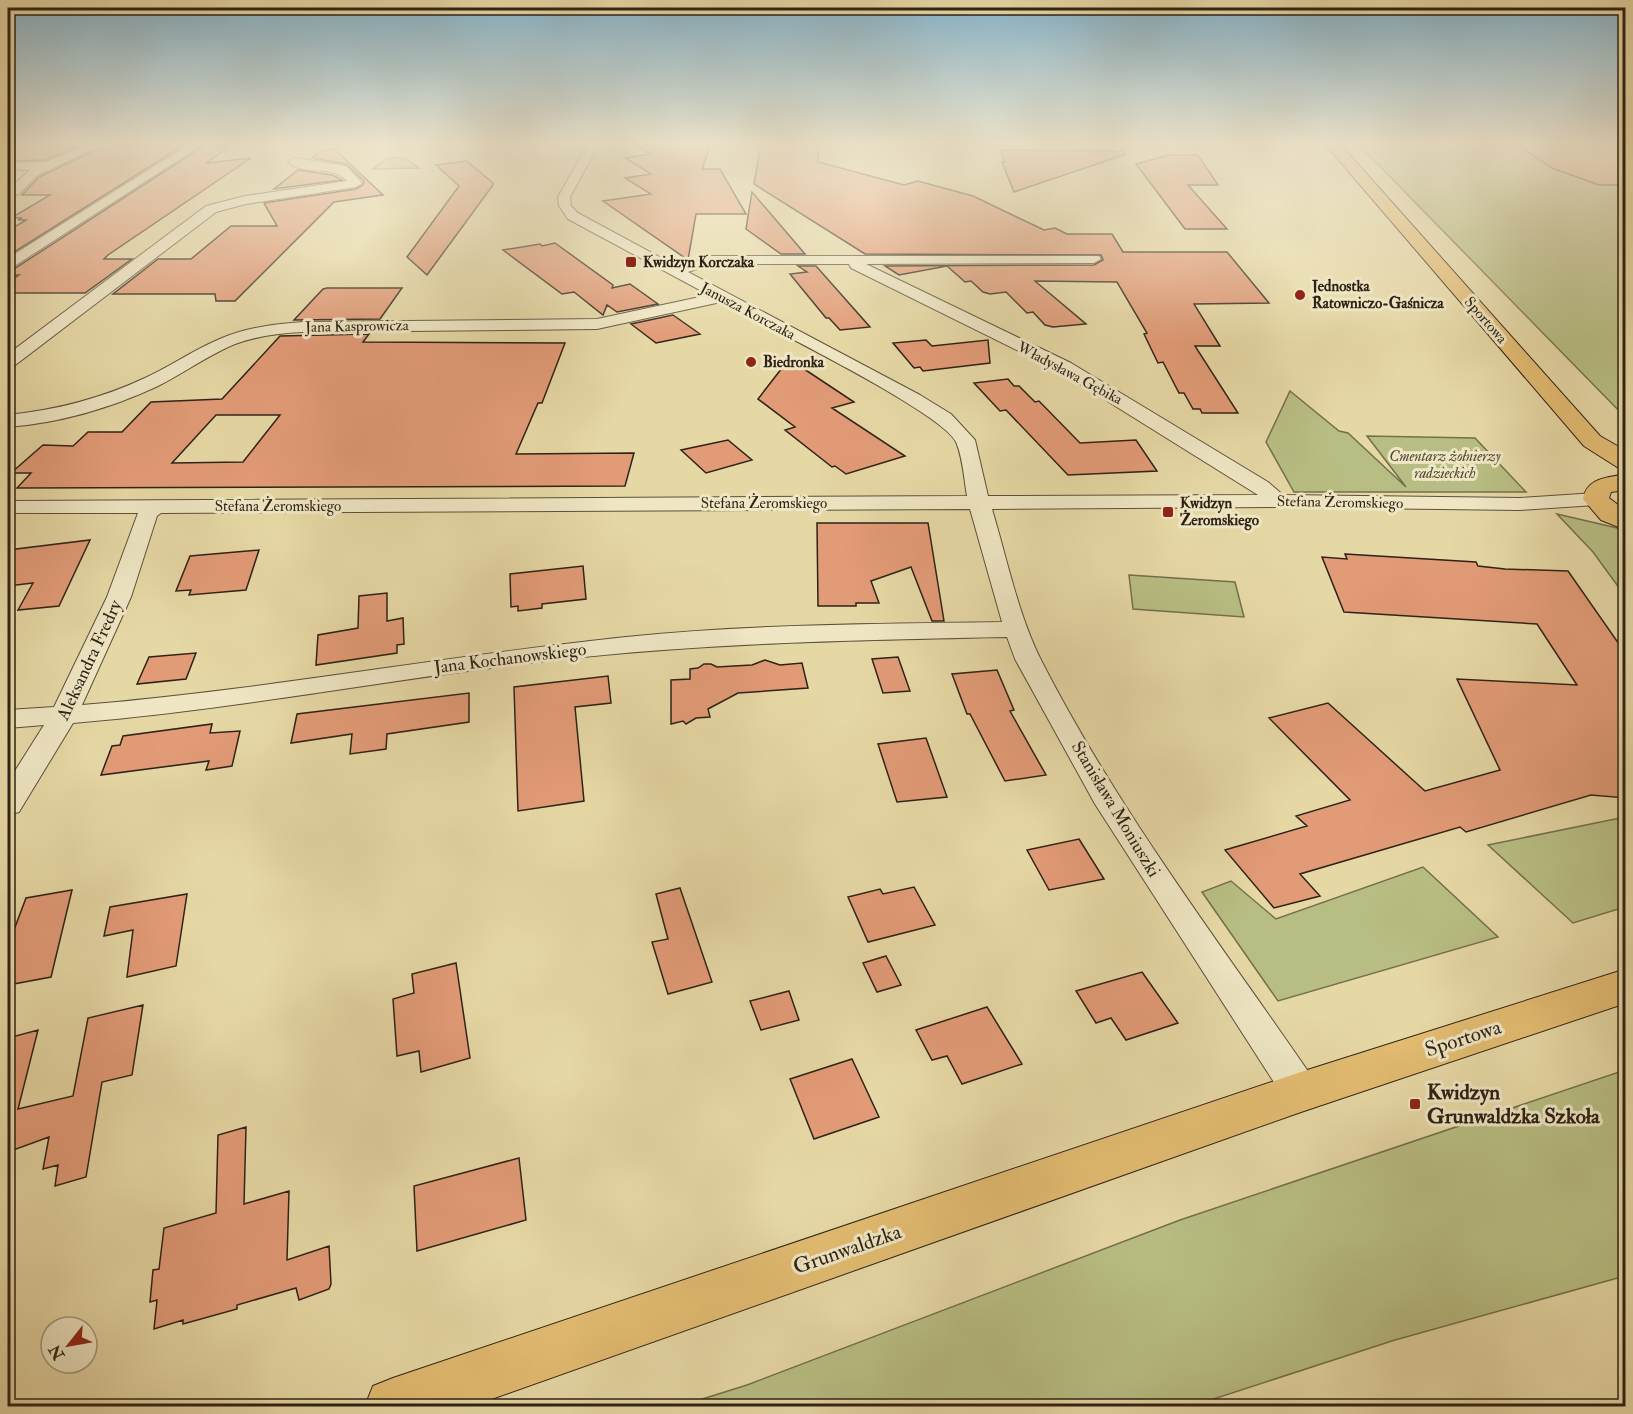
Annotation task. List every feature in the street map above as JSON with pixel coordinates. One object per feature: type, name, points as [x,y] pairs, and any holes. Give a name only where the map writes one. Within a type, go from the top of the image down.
[{"type":"main road","name":"Sportowa","points":[[1390,210],[1592,441],[1616,494]]},
{"type":"main road","name":"Sportowa","points":[[1301,1092],[1626,986]]},
{"type":"main road","name":"Grunwaldzka","points":[[393,1407],[1301,1092]]},
{"type":"street","points":[[8,264],[94,210]]},
{"type":"street","points":[[8,362],[209,210]]},
{"type":"street","name":"Janusza Korczaka","points":[[569,210],[579,220],[914,399],[944,418],[964,440],[980,502]]},
{"type":"street","points":[[674,271],[711,260],[1094,259]]},
{"type":"street","name":"Władysława Gębika","points":[[855,260],[856,265],[1065,367],[1261,486],[1277,501]]},
{"type":"street","name":"Jana Kasprowicza","points":[[8,421],[53,415],[103,403],[171,373],[223,344],[269,330],[303,327],[597,324],[721,297]]},
{"type":"street","name":"Stefana Żeromskiego","points":[[8,507],[1277,501],[1520,504],[1616,494]]},
{"type":"street","name":"Stanisława Moniuszki","points":[[980,502],[1016,629],[1040,680],[1105,797],[1301,1092]]},
{"type":"street","name":"Aleksandra Fredry","points":[[8,805],[64,715],[119,597],[147,515],[154,507]]},
{"type":"street","name":"Jana Kochanowskiego","points":[[8,719],[64,715],[571,650],[663,641],[809,632],[1016,629]]},
{"type":"green space","points":[[1423,210],[1625,210],[1625,417]]},
{"type":"green space","name":"Cmentarz żołnierzy radzieckich","points":[[1290,391],[1339,431],[1348,433],[1406,487],[1367,436],[1475,438],[1526,492],[1294,492],[1266,442]]},
{"type":"green space","points":[[1557,514],[1617,528],[1625,537],[1625,596],[1593,552]]},
{"type":"green space","points":[[1129,575],[1235,582],[1244,617],[1133,609]]},
{"type":"green space","points":[[1620,818],[1625,820],[1625,907],[1573,923],[1488,845]]},
{"type":"green space","points":[[1423,867],[1498,937],[1278,1001],[1202,892],[1231,881],[1276,919]]},
{"type":"green space","points":[[1625,1070],[1625,1276],[1395,1340],[1192,1406],[680,1406],[747,1385],[1180,1220]]},
{"type":"building","points":[[25,210],[81,210],[8,256],[8,231],[26,220],[11,218]]},
{"type":"building","points":[[105,210],[174,210],[108,255],[104,259],[132,259],[85,293],[8,293],[8,283],[19,275],[8,275],[8,270],[14,269]]},
{"type":"building","points":[[268,210],[326,210],[235,301],[216,301],[215,294],[113,294],[158,259],[191,259],[231,226],[277,226]]},
{"type":"building","points":[[441,210],[475,210],[427,275],[407,257]]},
{"type":"building","points":[[616,210],[744,210],[746,214],[696,214],[688,260]]},
{"type":"building","points":[[749,210],[767,210],[805,254],[781,254],[746,229]]},
{"type":"building","points":[[795,210],[1002,210],[1044,230],[1055,228],[1067,234],[1112,234],[1123,252],[1227,252],[1269,303],[1194,304],[1220,346],[1195,346],[1238,413],[1202,413],[1200,409],[1193,409],[1184,393],[1179,393],[1163,362],[1158,363],[1144,334],[1147,333],[1117,282],[1035,281],[1086,324],[1053,327],[1045,325],[1033,312],[1027,313],[1006,292],[990,294],[983,292],[971,281],[965,282],[947,266],[899,275],[885,266],[1094,265],[1103,260],[1101,255],[865,254]]},
{"type":"building","points":[[1171,210],[1210,210],[1227,229],[1185,229]]},
{"type":"building","points":[[555,243],[613,285],[612,288],[630,284],[658,304],[617,312],[607,305],[603,315],[574,292],[562,294],[503,250]]},
{"type":"building","points":[[798,266],[816,266],[870,327],[840,330],[829,318],[826,318],[790,274],[807,272]]},
{"type":"building","points":[[402,288],[380,319],[294,320],[323,289]]},
{"type":"building","points":[[673,315],[700,334],[656,343],[631,324]]},
{"type":"building","points":[[369,334],[363,342],[565,343],[542,403],[538,403],[516,454],[634,453],[625,486],[17,488],[31,473],[11,473],[43,445],[73,446],[88,432],[122,432],[151,402],[222,399],[280,336]],"holes":[[[216,415],[280,415],[243,462],[172,463]]]},
{"type":"building","points":[[926,340],[932,346],[988,340],[990,363],[923,371],[920,367],[914,368],[893,343]]},
{"type":"building","points":[[789,359],[854,402],[832,408],[905,456],[846,474],[835,466],[832,467],[785,430],[795,427],[758,399]]},
{"type":"building","points":[[1008,379],[1014,386],[1019,386],[1035,402],[1039,401],[1080,443],[1136,440],[1157,471],[1068,475],[1006,410],[1000,411],[974,383]]},
{"type":"building","points":[[728,440],[752,460],[706,473],[681,450]]},
{"type":"building","points":[[817,523],[928,523],[944,621],[932,621],[911,567],[871,581],[879,603],[856,603],[856,606],[818,606]]},
{"type":"building","points":[[90,540],[59,606],[18,610],[33,583],[8,586],[8,550]]},
{"type":"building","points":[[259,550],[246,590],[189,595],[191,590],[176,591],[190,556]]},
{"type":"building","points":[[1345,554],[1476,562],[1478,566],[1505,569],[1568,571],[1626,654],[1626,798],[1591,795],[1466,832],[1460,827],[1300,874],[1320,896],[1274,908],[1225,850],[1307,826],[1296,816],[1350,800],[1269,718],[1328,703],[1425,791],[1500,770],[1457,679],[1577,685],[1537,624],[1344,612],[1322,557],[1347,559]]},
{"type":"building","points":[[583,566],[586,599],[542,604],[542,608],[518,611],[518,606],[511,607],[510,574]]},
{"type":"building","points":[[387,593],[387,621],[403,618],[404,644],[397,645],[397,653],[316,665],[318,635],[358,628],[359,596]]},
{"type":"building","points":[[196,653],[186,679],[137,684],[149,657]]},
{"type":"building","points":[[898,657],[910,691],[883,693],[872,659]]},
{"type":"building","points":[[765,660],[780,665],[802,663],[808,688],[738,693],[708,709],[710,717],[696,718],[686,724],[683,721],[671,724],[671,680],[690,679],[690,669],[704,664],[717,667],[752,665]]},
{"type":"building","points":[[997,670],[1014,710],[1010,711],[1046,775],[1005,781],[970,714],[967,714],[952,674]]},
{"type":"building","points":[[608,676],[611,703],[575,707],[584,801],[518,811],[514,687]]},
{"type":"building","points":[[469,693],[469,722],[387,734],[386,749],[350,754],[352,734],[291,743],[297,714]]},
{"type":"building","points":[[212,724],[210,733],[240,731],[232,766],[206,770],[209,761],[101,775],[112,746],[120,745],[123,736]]},
{"type":"building","points":[[926,738],[947,797],[897,802],[878,744]]},
{"type":"building","points":[[1079,839],[1104,879],[1049,890],[1027,850]]},
{"type":"building","points":[[914,887],[935,925],[868,942],[848,897],[880,889],[883,894]]},
{"type":"building","points":[[680,888],[712,982],[668,994],[652,942],[668,939],[656,894]]},
{"type":"building","points":[[72,890],[51,977],[8,985],[8,946],[26,898]]},
{"type":"building","points":[[187,894],[176,966],[127,977],[133,930],[104,936],[110,907]]},
{"type":"building","points":[[886,956],[901,985],[877,992],[863,963]]},
{"type":"building","points":[[456,963],[470,1058],[421,1072],[419,1051],[397,1056],[393,999],[414,993],[412,974]]},
{"type":"building","points":[[1142,972],[1178,1023],[1126,1040],[1111,1018],[1096,1023],[1076,991]]},
{"type":"building","points":[[789,991],[799,1020],[761,1030],[750,1001]]},
{"type":"building","points":[[143,1005],[132,1075],[102,1082],[86,1177],[55,1186],[58,1165],[43,1169],[49,1137],[8,1152],[8,1038],[38,1030],[18,1109],[73,1096],[88,1018]]},
{"type":"building","points":[[987,1007],[1022,1064],[962,1084],[947,1056],[932,1060],[916,1030]]},
{"type":"building","points":[[852,1059],[879,1117],[814,1139],[790,1079]]},
{"type":"building","points":[[246,1127],[244,1204],[289,1191],[287,1260],[329,1246],[331,1284],[329,1289],[299,1300],[296,1288],[237,1305],[237,1309],[183,1324],[183,1320],[154,1329],[157,1300],[150,1302],[153,1270],[159,1269],[164,1228],[216,1213],[218,1135]]},
{"type":"building","points":[[519,1158],[526,1220],[417,1251],[414,1186]]},
{"type":"place","name":"Kwidzyn Korczaka","points":[[631,262]]},
{"type":"place","name":"Jednostka Ratowniczo-Gaśnicza","points":[[1300,295]]},
{"type":"place","name":"Biedronka","points":[[751,362]]},
{"type":"place","name":"Kwidzyn Żeromskiego","points":[[1168,512]]},
{"type":"place","name":"Kwidzyn Grunwaldzka Szkoła","points":[[1415,1104]]}]
